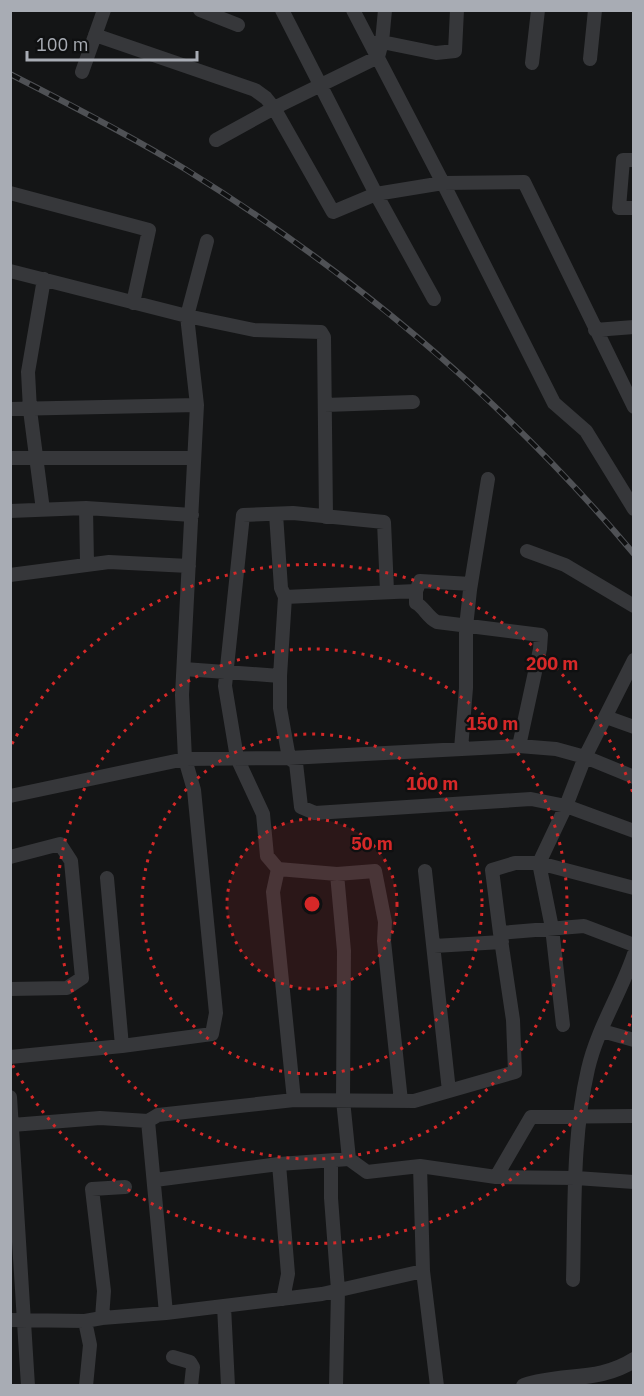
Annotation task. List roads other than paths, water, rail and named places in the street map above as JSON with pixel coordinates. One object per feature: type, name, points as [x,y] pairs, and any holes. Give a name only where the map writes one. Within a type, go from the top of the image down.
[{"type":"street","points":[[82,72],[104,10]]},
{"type":"street","points":[[200,10],[238,25]]},
{"type":"street","points":[[282,10],[376,194],[434,300]]},
{"type":"street","points":[[353,10],[377,43],[436,53],[455,51],[458,10]]},
{"type":"street","points":[[385,10],[377,43],[378,57],[554,403],[586,431],[633,509]]},
{"type":"street","points":[[532,63],[538,10]]},
{"type":"street","points":[[590,59],[595,10]]},
{"type":"street","points":[[95,35],[255,90],[266,98],[274,108],[333,212],[376,194],[444,183],[524,182],[596,330],[629,389],[633,407]]},
{"type":"street","points":[[216,140],[274,108],[378,57]]},
{"type":"street","points":[[633,160],[623,160],[619,208],[633,208]]},
{"type":"street","points":[[10,193],[149,230],[133,303]]},
{"type":"street","points":[[10,1057],[212,1034],[216,1013],[194,790],[185,759],[182,695],[197,405],[187,316],[207,241]]},
{"type":"street","points":[[10,271],[133,303],[254,330],[321,332],[324,337],[326,517]]},
{"type":"street","points":[[43,510],[30,410],[28,372],[44,279]]},
{"type":"street","points":[[596,330],[633,327]]},
{"type":"street","points":[[325,405],[413,402]]},
{"type":"street","points":[[10,409],[197,405]]},
{"type":"street","points":[[10,458],[194,458]]},
{"type":"street","points":[[461,749],[466,688],[466,627],[488,478]]},
{"type":"street","points":[[10,511],[86,508],[192,515]]},
{"type":"street","points":[[86,508],[87,563]]},
{"type":"street","points":[[387,591],[384,522],[293,513],[243,516],[225,686],[237,758],[263,814],[267,856],[278,869],[336,874],[375,871],[385,922],[384,941],[401,1101]]},
{"type":"street","points":[[276,514],[281,588],[285,597],[280,708],[289,758],[296,763],[301,807],[315,813],[531,799],[566,806],[633,831]]},
{"type":"street","points":[[526,551],[565,565],[633,606]]},
{"type":"street","points":[[10,575],[87,563],[189,566]]},
{"type":"street","points":[[471,584],[420,581],[416,591],[416,603],[422,606],[428,618],[437,622],[541,635],[519,746]]},
{"type":"street","points":[[285,597],[416,591]]},
{"type":"street","points":[[563,1025],[552,928],[539,863],[566,806],[585,757],[632,666]]},
{"type":"street","points":[[184,669],[280,676]]},
{"type":"street","points":[[606,717],[633,727]]},
{"type":"street","points":[[10,796],[185,759],[289,758],[519,746],[556,749],[585,757],[633,777]]},
{"type":"street","points":[[10,857],[60,844],[71,861],[82,978],[67,988],[10,989]]},
{"type":"street","points":[[12,1125],[100,1118],[148,1121],[158,1115],[294,1100],[414,1101],[515,1072],[513,1020],[492,870],[515,863],[539,863],[633,888]]},
{"type":"street","points":[[278,869],[273,892],[294,1100]]},
{"type":"street","points":[[425,871],[449,1091]]},
{"type":"street","points":[[336,874],[344,951],[343,1100],[349,1160]]},
{"type":"street","points":[[107,878],[122,1046]]},
{"type":"street","points":[[434,946],[552,928],[584,926],[633,947],[588,1067],[580,1117],[573,1280]]},
{"type":"street","points":[[602,1031],[633,1040]]},
{"type":"street","points":[[10,1097],[18,1320],[28,1386]]},
{"type":"street","points":[[496,1177],[531,1117],[633,1116]]},
{"type":"street","points":[[148,1121],[166,1312]]},
{"type":"street","points":[[155,1180],[279,1164],[349,1160],[367,1172],[420,1166],[496,1177],[576,1178],[633,1182]]},
{"type":"street","points":[[331,1162],[331,1198],[338,1290],[336,1386]]},
{"type":"street","points":[[279,1164],[288,1274],[283,1299]]},
{"type":"street","points":[[420,1166],[423,1271],[437,1386]]},
{"type":"street","points":[[102,1318],[104,1291],[92,1189],[125,1187]]},
{"type":"street","points":[[18,1320],[85,1321],[283,1299],[338,1290],[423,1271]]},
{"type":"street","points":[[224,1306],[228,1386]]},
{"type":"street","points":[[85,1321],[90,1345],[86,1386]]},
{"type":"street","points":[[172,1357],[190,1362],[193,1367],[190,1386]]},
{"type":"street","points":[[524,1386],[531,1383],[596,1381],[633,1360]]},
{"type":"railway","points":[[10,74],[77,108],[185,169],[247,209],[367,297],[480,393],[585,498],[634,554]]}]
